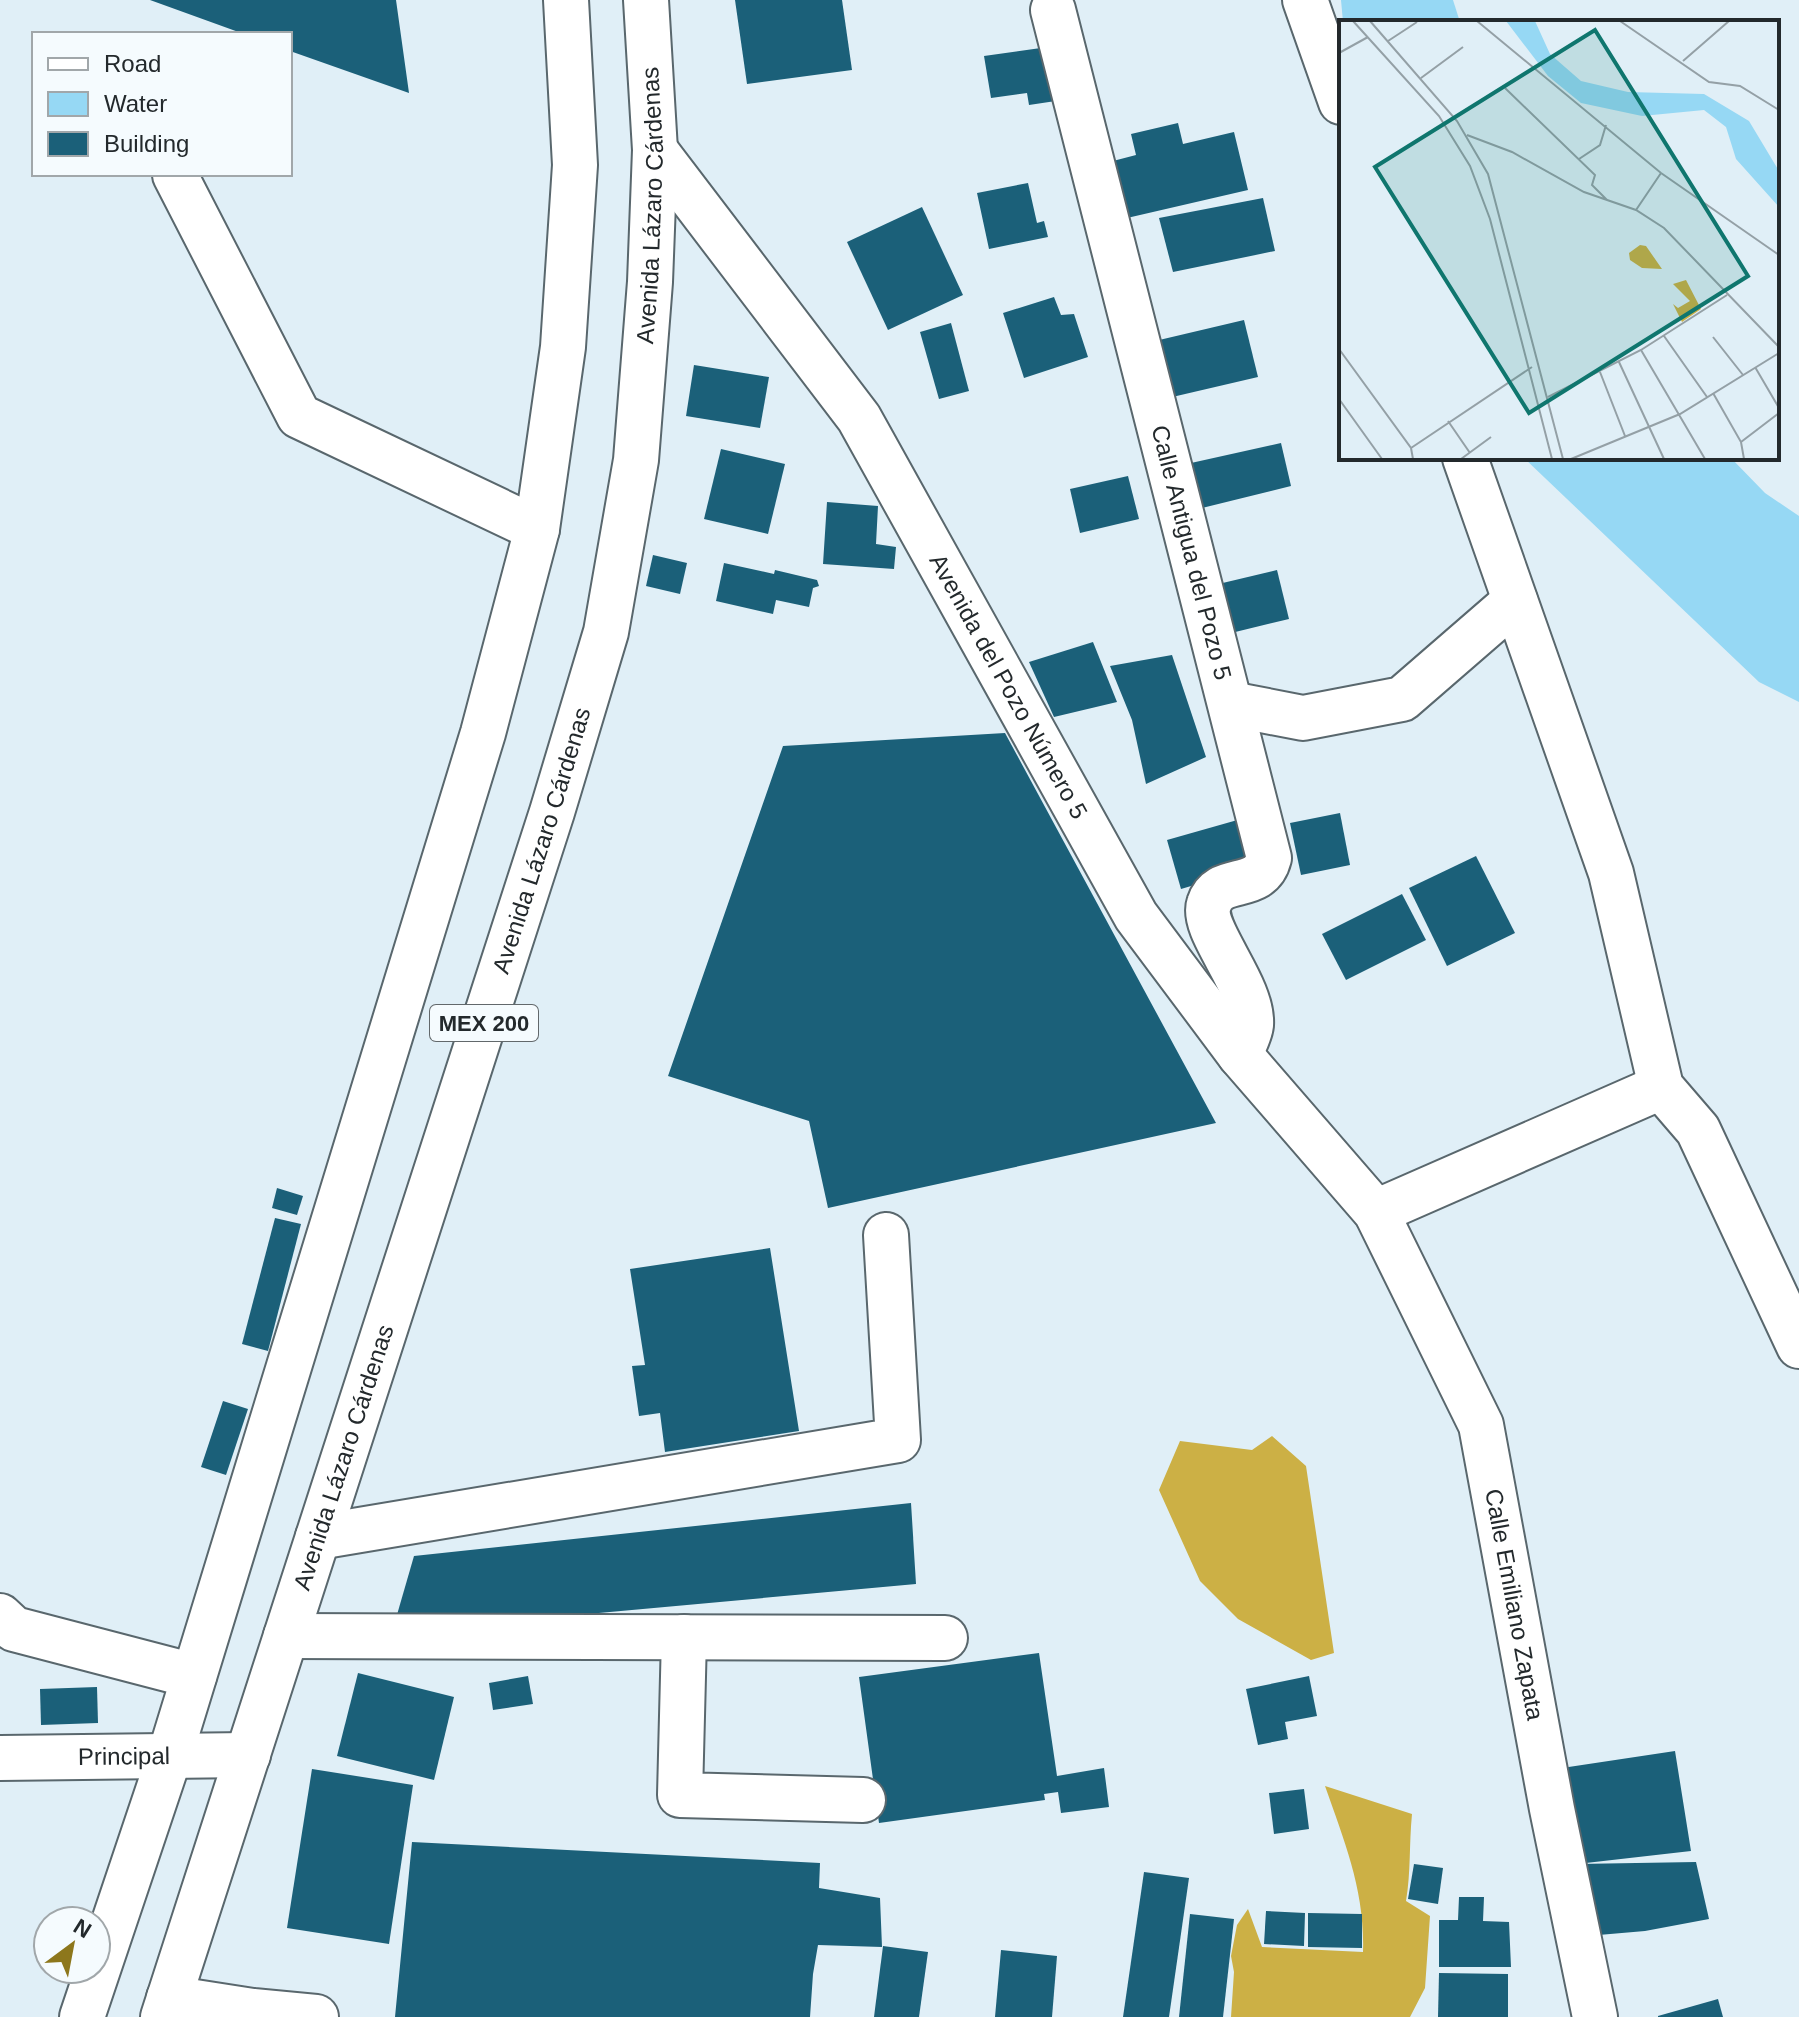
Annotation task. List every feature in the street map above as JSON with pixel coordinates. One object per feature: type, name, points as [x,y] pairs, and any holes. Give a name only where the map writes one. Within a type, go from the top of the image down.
[{"type":"street","name":"MEX 200","points":[[82,2017],[170,1755],[483,733],[537,529],[563,347],[575,165],[566,0]]},
{"type":"street","name":"Avenida Lázaro Cárdenas","points":[[166,2008],[552,812],[606,632],[636,460],[650,282],[655,150],[646,0]]},
{"type":"street","points":[[1305,0],[1339,96]]},
{"type":"street","name":"Calle Antigua del Pozo 5","points":[[1053,10],[1269,858],[1266,870],[1258,877],[1220,888],[1208,904],[1209,923],[1246,992],[1251,1026],[1240,1055]]},
{"type":"street","name":"Avenida del Pozo Número 5","points":[[655,150],[859,418],[1136,916],[1240,1055],[1376,1212]]},
{"type":"street","points":[[176,176],[299,416],[537,529]]},
{"type":"street","points":[[1466,460],[1611,873],[1661,1087],[1698,1130],[1799,1346]]},
{"type":"street","points":[[1231,704],[1303,718],[1402,699],[1515,601]]},
{"type":"street","points":[[1376,1212],[1661,1087]]},
{"type":"street","name":"Calle Emiliano Zapata","points":[[1376,1212],[1481,1425],[1552,1809],[1595,2017]]},
{"type":"street","points":[[318,1537],[898,1440],[886,1235]]},
{"type":"street","points":[[0,1616],[14,1629],[194,1676]]},
{"type":"street","points":[[286,1636],[945,1638]]},
{"type":"street","points":[[684,1637],[680,1795],[863,1800]]},
{"type":"street","name":"Principal","points":[[0,1758],[248,1755]]},
{"type":"street","points":[[166,2008],[316,2017]]},
{"type":"shaded area","points":[[1272,1436],[1306,1466],[1334,1653],[1311,1660],[1238,1619],[1200,1581],[1159,1490],[1180,1441],[1252,1450]]},
{"type":"shaded area","points":[[1325,1786],[1412,1814],[1406,1901],[1430,1916],[1425,1988],[1410,2017],[1231,2017],[1234,1972],[1231,1956],[1237,1925],[1248,1909],[1262,1947],[1363,1952],[1357,1888]]},
{"type":"water","points":[[1341,0],[1453,0],[1459,20],[1343,20]]},
{"type":"water","points":[[1526,460],[1733,460],[1765,493],[1799,516],[1799,702],[1759,682]]},
{"type":"building","points":[[150,0],[396,0],[409,93],[292,52],[292,32],[238,32]]},
{"type":"building","points":[[735,0],[842,0],[852,70],[747,84]]},
{"type":"building","points":[[1062,45],[1069,99],[1029,105],[1027,93],[991,98],[984,56]]},
{"type":"building","points":[[1178,123],[1183,144],[1234,132],[1248,190],[1127,218],[1113,161],[1136,155],[1131,134]]},
{"type":"building","points":[[1028,183],[1037,223],[1044,221],[1048,237],[989,249],[977,193]]},
{"type":"building","points":[[1263,198],[1275,251],[1173,272],[1159,218]]},
{"type":"building","points":[[922,207],[963,295],[888,330],[847,242]]},
{"type":"building","points":[[1054,297],[1061,315],[1074,314],[1088,357],[1024,378],[1003,313]]},
{"type":"building","points":[[1244,320],[1258,377],[1168,398],[1155,341]]},
{"type":"building","points":[[951,323],[969,391],[939,399],[920,332]]},
{"type":"building","points":[[694,365],[769,377],[760,428],[686,416]]},
{"type":"building","points":[[1281,443],[1291,486],[1202,508],[1191,463]]},
{"type":"building","points":[[721,449],[785,464],[768,534],[704,519]]},
{"type":"building","points":[[1128,476],[1139,519],[1080,533],[1070,489]]},
{"type":"building","points":[[827,502],[878,506],[876,544],[896,547],[894,569],[823,564]]},
{"type":"building","points":[[653,555],[687,563],[680,594],[646,586]]},
{"type":"building","points":[[724,563],[817,580],[819,586],[813,588],[809,607],[776,600],[773,614],[716,601]]},
{"type":"building","points":[[1277,570],[1289,619],[1223,635],[1210,586]]},
{"type":"building","points":[[1093,642],[1117,702],[1054,717],[1029,662]]},
{"type":"building","points":[[1172,655],[1206,757],[1146,784],[1132,720],[1110,666]]},
{"type":"building","points":[[1005,733],[1216,1123],[828,1208],[809,1121],[668,1076],[783,746]]},
{"type":"building","points":[[1340,813],[1350,865],[1301,875],[1290,823]]},
{"type":"building","points":[[1248,817],[1262,865],[1181,889],[1167,840]]},
{"type":"building","points":[[1476,856],[1515,933],[1447,966],[1409,888]]},
{"type":"building","points":[[1402,894],[1426,940],[1346,980],[1322,934]]},
{"type":"building","points":[[277,1188],[303,1196],[297,1215],[272,1208]]},
{"type":"building","points":[[275,1218],[301,1224],[268,1351],[242,1344]]},
{"type":"building","points":[[770,1248],[799,1431],[665,1452],[660,1413],[639,1416],[632,1366],[645,1365],[630,1269]]},
{"type":"building","points":[[223,1401],[248,1409],[226,1475],[201,1467]]},
{"type":"building","points":[[911,1503],[916,1584],[392,1632],[414,1556]]},
{"type":"building","points":[[1039,1653],[1057,1776],[1104,1768],[1109,1807],[1061,1813],[1058,1792],[1044,1794],[1045,1800],[879,1823],[859,1677]]},
{"type":"building","points":[[358,1673],[454,1697],[434,1780],[337,1756]]},
{"type":"building","points":[[528,1676],[533,1704],[493,1710],[489,1683]]},
{"type":"building","points":[[1309,1676],[1317,1716],[1285,1722],[1288,1739],[1258,1745],[1246,1689]]},
{"type":"building","points":[[97,1687],[98,1723],[41,1725],[40,1689]]},
{"type":"building","points":[[1675,1751],[1691,1851],[1577,1864],[1696,1862],[1709,1919],[1645,1931],[1587,1936],[1562,1768]]},
{"type":"building","points":[[312,1769],[413,1785],[389,1944],[287,1928]]},
{"type":"building","points":[[1304,1789],[1309,1829],[1274,1834],[1269,1793]]},
{"type":"building","points":[[412,1842],[820,1863],[819,1888],[880,1898],[882,1947],[818,1945],[810,2017],[395,2017]]},
{"type":"building","points":[[1414,1864],[1443,1868],[1438,1904],[1408,1899]]},
{"type":"building","points":[[1144,1872],[1189,1878],[1169,2017],[1123,2017]]},
{"type":"building","points":[[1459,1897],[1484,1897],[1483,1921],[1509,1922],[1511,1967],[1439,1967],[1439,1920],[1458,1920]]},
{"type":"building","points":[[1266,1911],[1305,1913],[1304,1946],[1264,1944]]},
{"type":"building","points":[[1308,1913],[1362,1914],[1362,1948],[1308,1947]]},
{"type":"building","points":[[1190,1914],[1234,1919],[1223,2017],[1179,2017]]},
{"type":"building","points":[[883,1946],[928,1952],[919,2017],[874,2017]]},
{"type":"building","points":[[1001,1950],[1057,1956],[1052,2017],[995,2017]]},
{"type":"building","points":[[1439,1973],[1508,1974],[1508,2017],[1438,2017]]},
{"type":"building","points":[[1718,1999],[1723,2017],[1658,2017],[1658,2016]]}]
